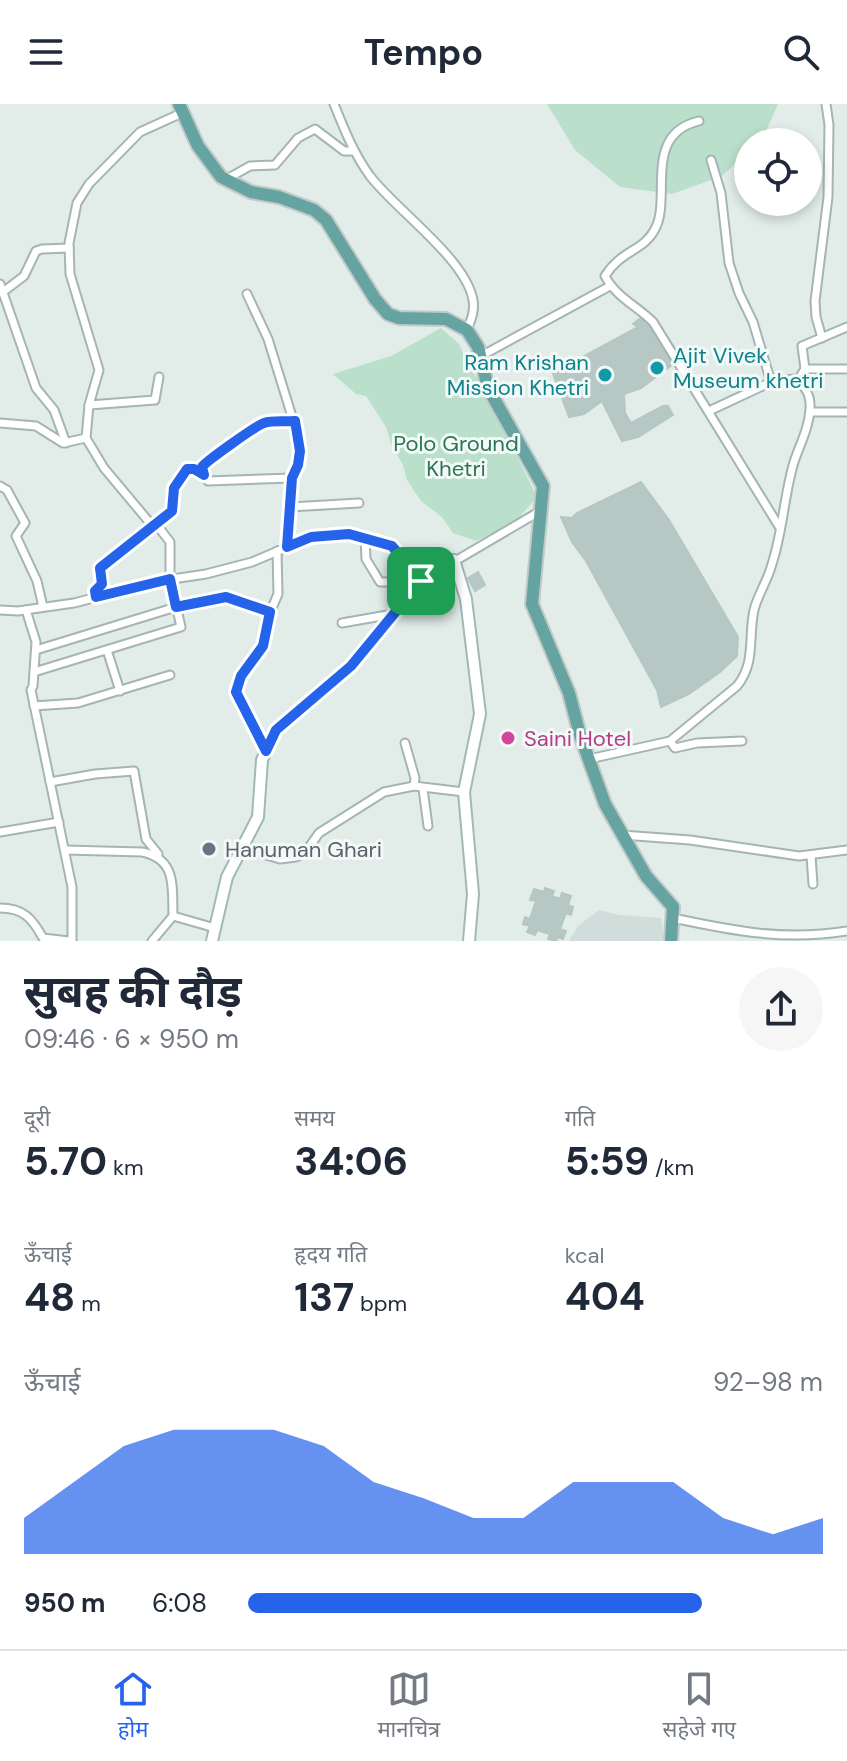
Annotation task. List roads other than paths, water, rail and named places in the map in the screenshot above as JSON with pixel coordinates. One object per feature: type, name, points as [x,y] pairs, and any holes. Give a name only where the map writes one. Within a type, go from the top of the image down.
[{"type":"main road","points":[[182,110],[198,146],[225,180],[251,192],[314,210],[326,220],[375,299],[388,314],[399,318],[446,319],[467,330],[481,356],[488,388],[543,486],[532,604],[569,693],[605,804],[646,876],[673,907],[671,941]]},
{"type":"street","points":[[334,104],[354,151],[371,177],[444,252],[462,277],[473,302],[473,317],[467,330]]},
{"type":"street","points":[[822,338],[815,301],[828,197],[829,125],[826,104]]},
{"type":"street","points":[[34,672],[180,628],[170,579],[170,542],[104,468],[86,438],[89,405],[99,370],[70,274],[69,248],[72,220],[83,192],[138,134],[182,110]]},
{"type":"street","points":[[699,121],[678,130],[671,141],[660,173],[658,225],[645,243],[626,252],[606,274],[610,286],[653,322],[780,528]]},
{"type":"street","points":[[225,180],[250,166],[275,165],[298,138],[315,129],[344,151],[354,151]]},
{"type":"street","points":[[711,160],[721,193],[729,263],[753,322],[771,382]]},
{"type":"street","points":[[66,443],[54,410],[36,388],[1,288],[24,276],[36,251],[69,248]]},
{"type":"street","points":[[481,356],[610,286]]},
{"type":"street","points":[[247,294],[268,339],[295,421],[300,451],[292,478],[287,547]]},
{"type":"street","points":[[798,380],[805,369],[801,347],[847,327]]},
{"type":"street","points":[[805,369],[847,369]]},
{"type":"street","points":[[89,405],[155,400],[159,377]]},
{"type":"street","points":[[709,411],[771,382],[798,380]]},
{"type":"street","points":[[589,759],[670,741],[745,676],[750,663],[754,609],[772,564],[794,462],[810,412],[809,396],[798,380]]},
{"type":"street","points":[[810,412],[847,412]]},
{"type":"street","points":[[204,475],[202,467],[205,462],[230,448],[254,427],[270,422],[295,421]]},
{"type":"street","points":[[0,422],[30,424],[66,443],[86,438]]},
{"type":"street","points":[[96,597],[95,589],[102,584],[100,568],[172,511],[173,492],[182,473],[190,468],[210,481],[292,478]]},
{"type":"street","points":[[0,486],[7,490],[25,523],[16,536],[37,581],[43,607]]},
{"type":"street","points":[[290,507],[359,503]]},
{"type":"street","points":[[212,941],[227,877],[258,817],[262,760],[276,730],[351,666],[421,581],[542,510]]},
{"type":"street","points":[[0,610],[26,610],[206,574],[252,562],[311,537],[349,534],[392,546],[421,581]]},
{"type":"street","points":[[365,538],[366,559],[380,582],[388,582],[412,570]]},
{"type":"street","points":[[266,751],[236,692],[241,676],[263,646],[270,612],[278,594],[277,551]]},
{"type":"street","points":[[454,560],[466,599],[480,714],[464,792],[473,894],[469,941]]},
{"type":"street","points":[[36,650],[176,607],[226,597],[270,612]]},
{"type":"street","points":[[0,908],[20,910],[37,926],[43,938],[71,941],[72,887],[31,690],[36,650],[26,610]]},
{"type":"street","points":[[342,623],[393,614]]},
{"type":"street","points":[[107,650],[120,691]]},
{"type":"street","points":[[34,706],[78,703],[170,675]]},
{"type":"street","points":[[670,741],[673,747],[678,748],[697,743],[742,741]]},
{"type":"street","points":[[405,743],[415,778],[414,786]]},
{"type":"street","points":[[50,782],[134,771],[146,839],[166,864],[172,881],[173,916],[152,941]]},
{"type":"street","points":[[242,848],[280,859],[296,857],[305,853],[319,833],[384,792],[414,786],[464,792]]},
{"type":"street","points":[[423,789],[428,826]]},
{"type":"street","points":[[0,832],[59,822]]},
{"type":"street","points":[[622,835],[690,840],[785,855],[811,856],[847,850]]},
{"type":"street","points":[[65,850],[142,852],[155,855],[166,864]]},
{"type":"street","points":[[811,856],[813,884]]},
{"type":"street","points":[[173,916],[215,928]]},
{"type":"street","points":[[673,918],[760,936],[823,938],[847,931]]},
{"type":"place","name":"Ajit Vivek Museum khetri","points":[[657,368]]},
{"type":"place","name":"Ram Krishan Mission Khetri","points":[[605,375]]},
{"type":"place","name":"Saini Hotel","points":[[508,738]]},
{"type":"place","name":"Hanuman Ghari","points":[[209,849]]},
{"type":"park label","name":"Polo Ground Khetri","points":[[456,456]]}]
